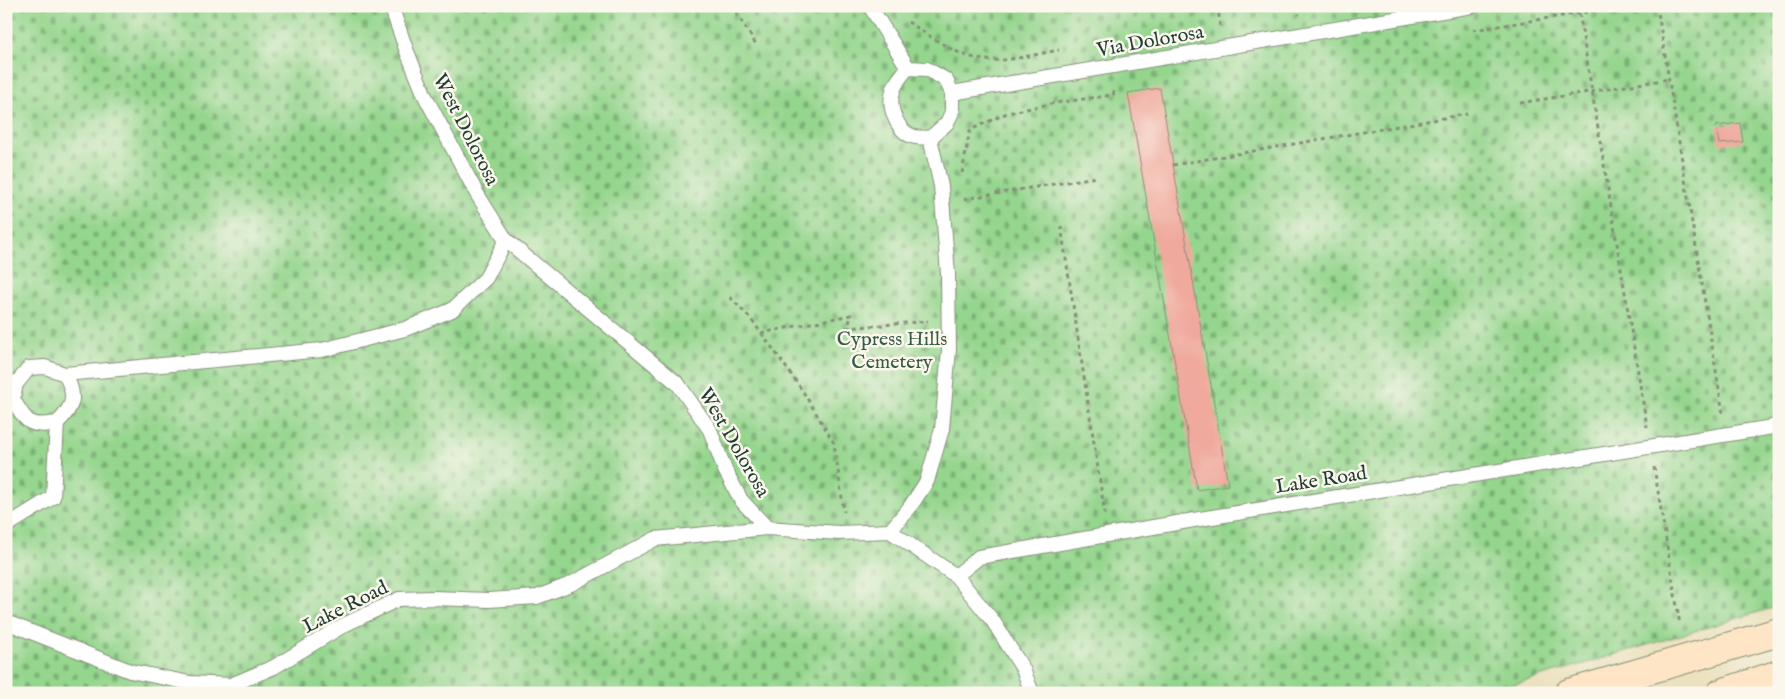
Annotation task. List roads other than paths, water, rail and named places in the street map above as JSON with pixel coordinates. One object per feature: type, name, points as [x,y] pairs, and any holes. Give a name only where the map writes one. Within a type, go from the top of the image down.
[{"type":"street","points":[[1569,693],[1779,632]]},
{"type":"street","points":[[1721,693],[1779,674]]},
{"type":"lane","name":"West Dolorosa","points":[[391,6],[406,50],[425,96],[472,185],[506,240],[678,384],[710,430],[725,470],[741,500],[767,528],[847,533],[890,531]]},
{"type":"lane","points":[[870,6],[908,68]]},
{"type":"lane","name":"Via Dolorosa","points":[[952,93],[1472,6]]},
{"type":"lane","points":[[908,68],[927,69],[946,80],[952,93],[952,112],[947,123],[930,138],[913,136],[901,128],[894,115],[891,95],[898,80],[908,68]]},
{"type":"lane","points":[[930,138],[941,186],[948,274],[949,349],[942,429],[927,480],[910,507],[890,531],[956,576],[993,622],[1023,669],[1032,693]]},
{"type":"lane","points":[[65,374],[72,388],[72,402],[66,414],[57,423],[40,426],[29,421],[21,413],[13,399],[11,382],[29,368],[45,367],[65,374],[322,350],[405,329],[452,310],[486,278],[506,240]]},
{"type":"lane","points":[[6,526],[53,497],[57,423]]},
{"type":"lane","name":"Lake Road","points":[[956,576],[979,557],[1779,426]]},
{"type":"lane","name":"Lake Road","points":[[6,622],[130,672],[190,683],[231,685],[274,667],[344,625],[399,600],[433,598],[489,600],[537,597],[571,584],[655,539],[767,528]]},
{"type":"park label","name":"Cypress Hills Cemetery","points":[[892,350]]}]
